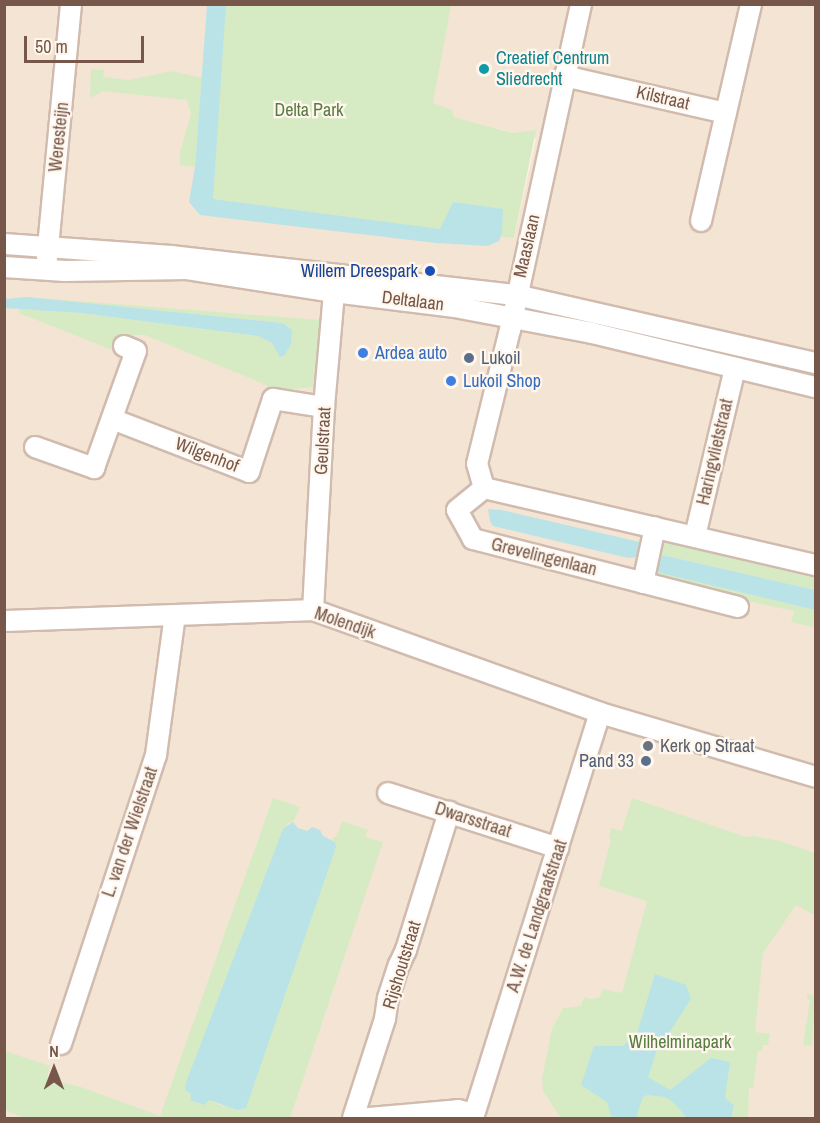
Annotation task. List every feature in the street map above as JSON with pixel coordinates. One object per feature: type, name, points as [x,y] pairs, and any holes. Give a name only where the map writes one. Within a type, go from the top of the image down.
[{"type":"street","name":"Weresteijn","points":[[45,270],[72,4]]},
{"type":"street","name":"Maaslaan","points":[[484,488],[477,464],[513,317],[581,4]]},
{"type":"street","points":[[702,221],[751,4]]},
{"type":"street","name":"Kilstraat","points":[[564,76],[726,112]]},
{"type":"street","name":"Deltalaan","points":[[4,244],[172,256],[335,283],[513,317],[816,387]]},
{"type":"street","name":"Deltalaan","points":[[4,267],[45,270],[187,269],[335,283],[516,295],[816,363]]},
{"type":"street","name":"Geulstraat","points":[[313,610],[324,407],[335,283]]},
{"type":"street","points":[[35,447],[94,468],[136,351],[124,346]]},
{"type":"street","name":"Haringvlietstraat","points":[[695,536],[735,368]]},
{"type":"street","name":"Wilgenhof","points":[[112,419],[249,472],[273,399],[324,407]]},
{"type":"street","points":[[484,488],[816,565]]},
{"type":"street","name":"Grevelingenlaan","points":[[484,488],[457,510],[473,539],[738,607]]},
{"type":"street","points":[[643,583],[655,527]]},
{"type":"street","name":"Molendijk","points":[[4,621],[313,610],[600,713],[816,777]]},
{"type":"street","name":"L. van der Wielstraat","points":[[61,1044],[156,755],[175,615]]},
{"type":"street","name":"A.W. de Landgraafstraat","points":[[473,1116],[600,713]]},
{"type":"street","name":"Dwarsstraat","points":[[388,793],[558,848]]},
{"type":"street","name":"Rijshoutstraat","points":[[353,1119],[385,1019],[392,987],[406,950],[449,812]]},
{"type":"street","points":[[369,1119],[458,1110],[473,1116]]},
{"type":"shaded area","points":[[5,5],[214,5],[514,238],[536,139],[415,107],[438,5],[815,5],[815,1118],[5,1118]]},
{"type":"green space","name":"Delta Park","points":[[214,5],[451,5],[433,103],[452,110],[454,117],[513,133],[536,130],[514,238],[192,205]]},
{"type":"green space","points":[[91,69],[104,70],[103,77],[128,80],[172,71],[202,78],[195,167],[180,165],[180,152],[191,114],[187,100],[103,91],[90,98]]},
{"type":"green space","points":[[27,297],[321,320],[313,387],[274,391],[266,385],[145,335],[123,335],[112,350],[19,313],[20,308],[81,313],[258,336],[272,343],[283,323]]},
{"type":"green space","points":[[659,537],[715,548],[714,554],[815,578],[815,590],[662,555],[656,571],[815,610],[813,627],[791,622],[794,611],[654,581]]},
{"type":"green space","points":[[273,798],[300,807],[293,822],[288,823],[186,1091],[191,1094],[190,1099],[209,1100],[225,1107],[335,842],[332,839],[337,835],[342,821],[368,830],[365,837],[383,842],[290,1118],[24,1118],[5,1110],[5,1051],[50,1066],[47,1078],[84,1088],[160,1116]]},
{"type":"green space","name":"Wilhelminapark","points":[[632,798],[746,837],[753,836],[780,841],[815,853],[814,915],[796,905],[763,953],[755,1032],[770,1034],[768,1045],[763,1045],[762,1051],[758,1051],[753,1088],[749,1088],[748,1118],[561,1118],[543,1091],[542,1078],[552,1029],[563,1008],[581,1006],[584,997],[591,999],[600,997],[603,989],[622,993],[647,901],[599,886],[611,840],[609,838],[611,828],[622,831]]},
{"type":"green space","points":[[807,994],[815,996],[812,1046],[803,1045],[810,1000],[807,999]]},
{"type":"water","points":[[207,5],[226,5],[213,199],[440,229],[453,202],[503,209],[502,233],[499,241],[488,246],[436,243],[200,215],[189,202],[195,167]]},
{"type":"water","points":[[27,297],[283,323],[292,330],[291,344],[285,355],[280,357],[272,343],[258,336],[81,313],[5,308],[5,299]]},
{"type":"water","points":[[488,509],[644,543],[642,557],[628,558],[493,526]]},
{"type":"water","points":[[662,555],[815,590],[815,610],[656,572]]},
{"type":"water","points":[[293,822],[298,828],[307,831],[312,827],[320,830],[323,836],[335,842],[336,847],[246,1108],[237,1110],[209,1100],[204,1105],[190,1100],[191,1094],[186,1091],[185,1085],[283,829]]},
{"type":"water","points":[[655,974],[686,985],[691,999],[656,1053],[648,1077],[670,1090],[711,1058],[730,1062],[725,1098],[734,1105],[731,1118],[687,1118],[673,1102],[665,1097],[647,1095],[643,1097],[636,1118],[619,1118],[611,1116],[607,1102],[581,1085],[594,1046],[623,1046],[637,1033]]},
{"type":"place","name":"Creatief Centrum Sliedrecht","points":[[484,69]]},
{"type":"place","name":"Willem Dreespark","points":[[430,271]]},
{"type":"place","name":"Ardea auto","points":[[363,353]]},
{"type":"place","name":"Lukoil","points":[[469,358]]},
{"type":"place","name":"Lukoil Shop","points":[[451,381]]},
{"type":"place","name":"Kerk op Straat","points":[[648,746]]},
{"type":"place","name":"Pand 33","points":[[646,761]]}]
